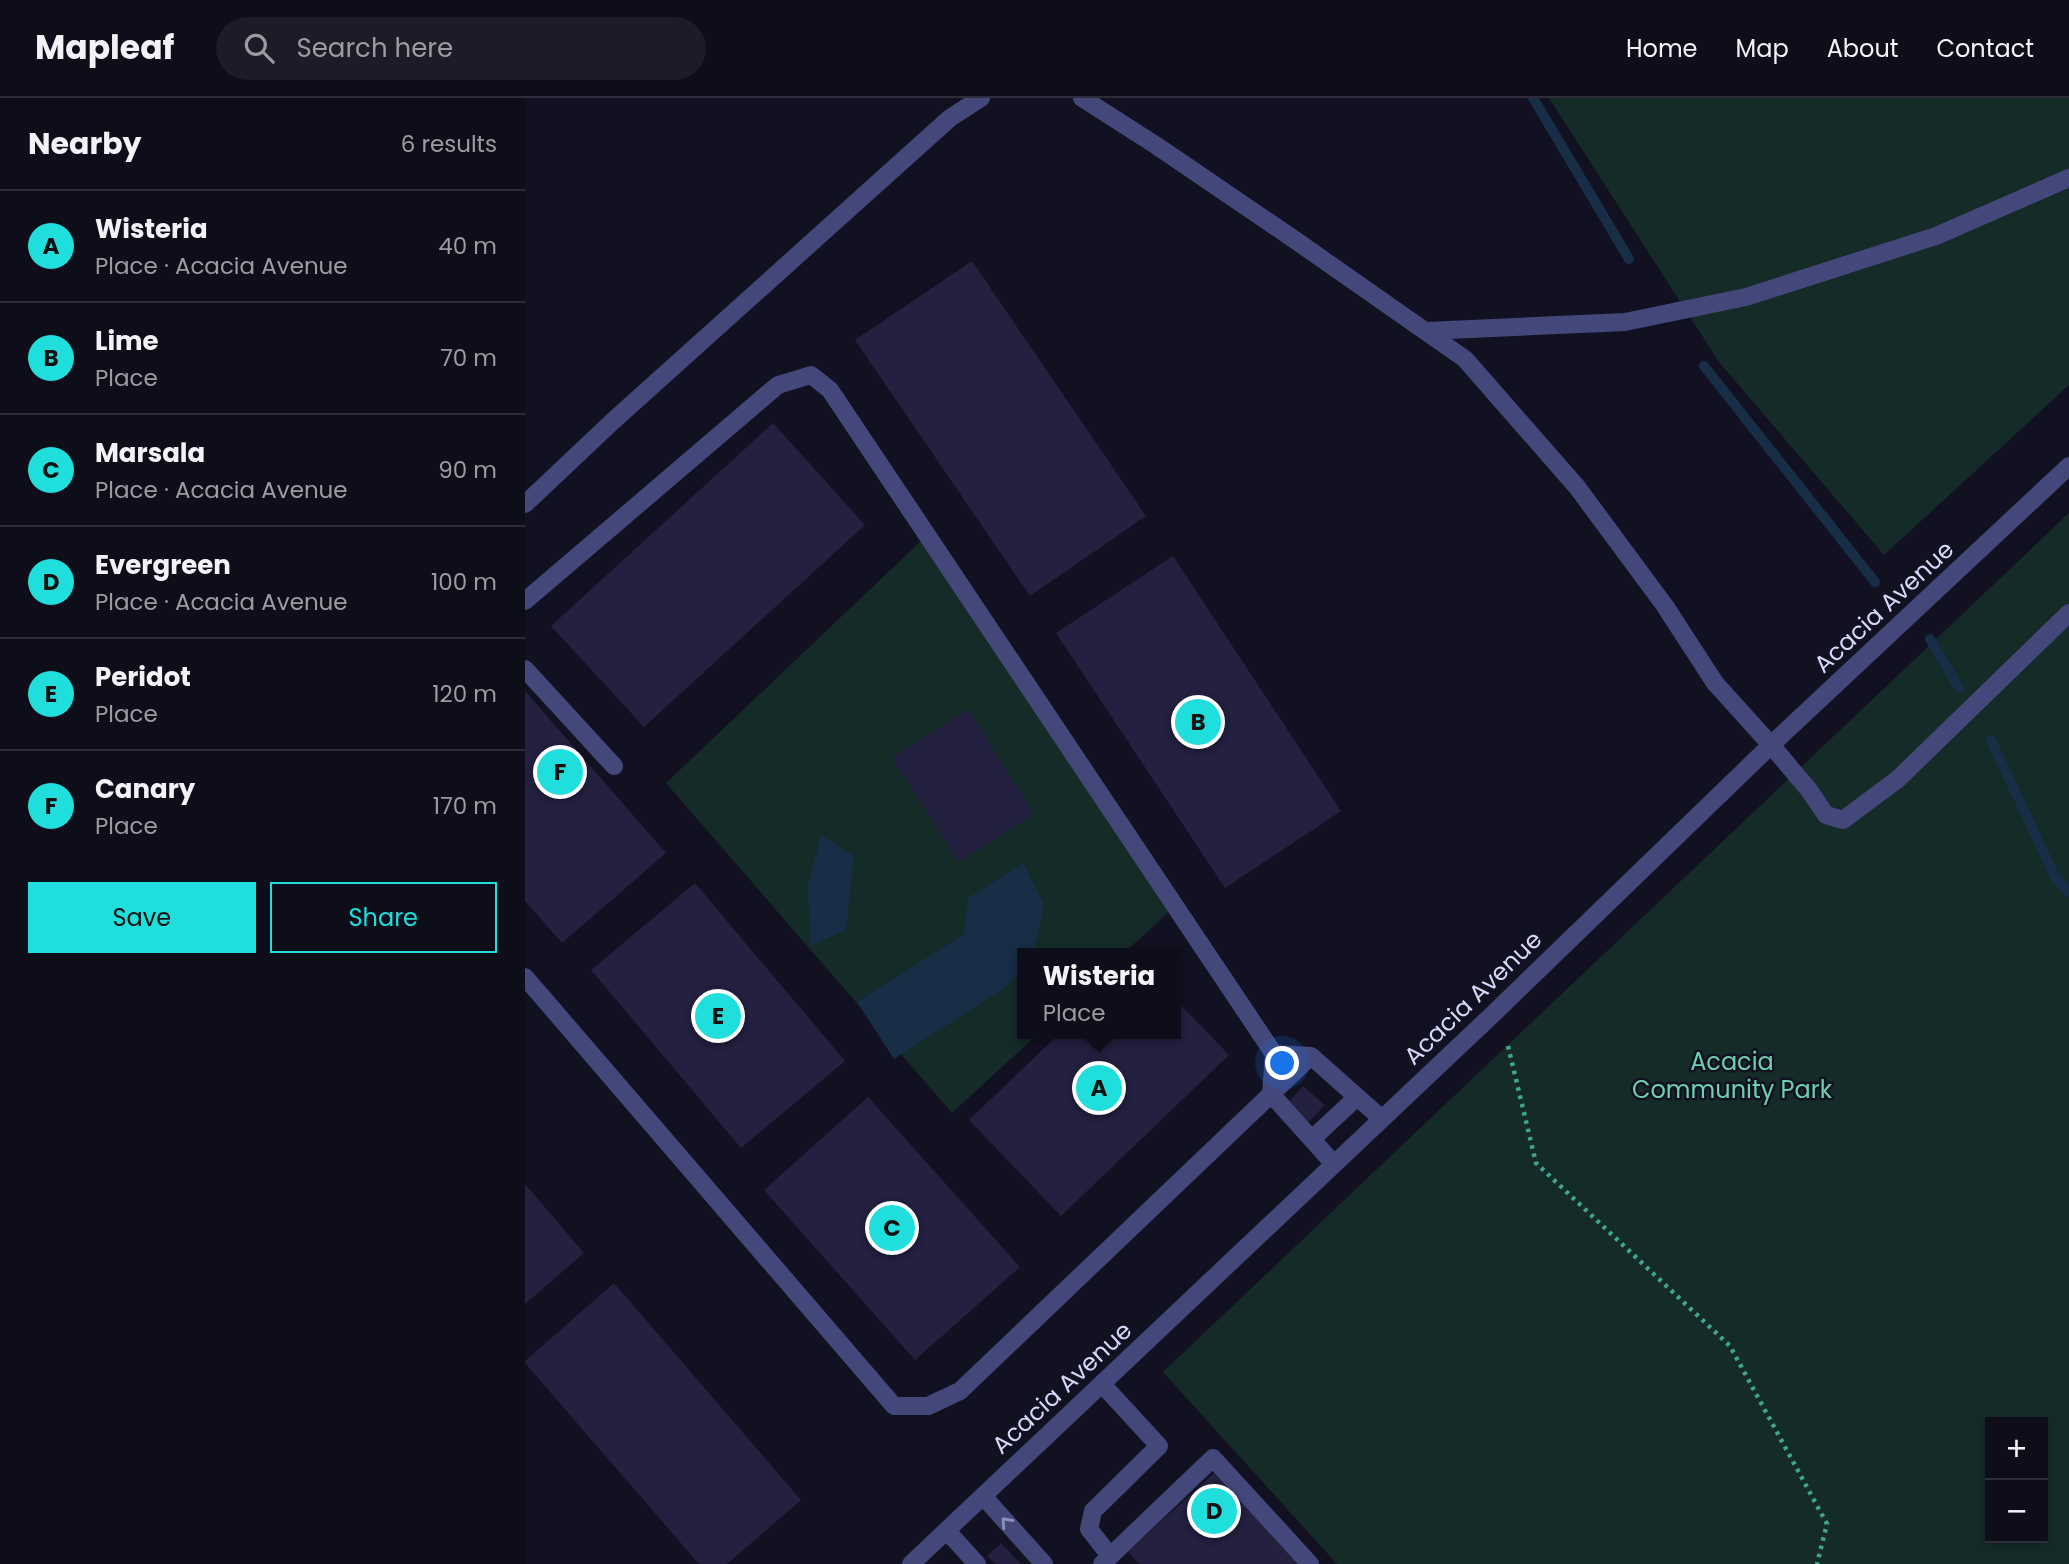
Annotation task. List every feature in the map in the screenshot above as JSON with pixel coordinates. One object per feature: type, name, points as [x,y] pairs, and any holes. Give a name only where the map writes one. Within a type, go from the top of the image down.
[{"type":"street","points":[[525,504],[613,421],[950,118],[981,98]]},
{"type":"street","points":[[1083,98],[1295,240],[1465,359],[1577,487],[1665,606],[1715,683],[1809,790],[1826,815],[1843,820],[1898,779],[2069,613]]},
{"type":"street","points":[[1426,331],[1625,322],[1746,297],[1936,236],[2069,178]]},
{"type":"street","points":[[525,601],[778,385],[811,375],[830,390],[1275,1054],[1271,1094],[1334,1164]]},
{"type":"street","name":"Acacia Avenue","points":[[911,1564],[1382,1119],[1771,745],[2069,466]]},
{"type":"street","points":[[525,669],[614,766]]},
{"type":"street","points":[[525,977],[894,1406],[928,1406],[960,1391],[1311,1056]]},
{"type":"street","points":[[1275,1054],[1311,1056],[1382,1119]]},
{"type":"street","points":[[1312,1139],[1356,1098]]},
{"type":"street","points":[[1101,1384],[1159,1446],[1093,1511],[1089,1529],[1106,1560],[1213,1458],[1310,1564]]},
{"type":"street","points":[[983,1496],[1044,1564]]},
{"type":"street","points":[[947,1531],[977,1564]]},
{"type":"path","points":[[1507,1046],[1536,1163],[1730,1346],[1827,1524],[1817,1564]]},
{"type":"green space","points":[[1549,98],[2069,98],[2069,385],[1884,555],[1719,362]]},
{"type":"green space","name":"Acacia Community Park","points":[[2069,513],[2069,1564],[1337,1564],[1163,1372]]},
{"type":"green space","points":[[922,540],[1171,910],[1129,948],[1017,948],[1017,1039],[1033,1039],[952,1113],[666,783]]},
{"type":"water","points":[[821,835],[854,856],[846,930],[810,946],[808,885]]},
{"type":"water","points":[[1023,863],[1044,904],[1035,948],[1017,948],[1017,977],[1000,991],[894,1059],[857,1002],[964,934],[968,898]]},
{"type":"building","points":[[972,261],[1146,516],[1030,596],[855,340]]},
{"type":"building","points":[[773,423],[865,525],[644,727],[551,626]]},
{"type":"building","points":[[1173,556],[1341,811],[1225,888],[1056,633]]},
{"type":"building","points":[[525,691],[666,853],[562,943],[525,901]]},
{"type":"building","points":[[968,709],[1034,814],[959,862],[892,758]]},
{"type":"building","points":[[695,883],[845,1061],[741,1148],[591,970]]},
{"type":"building","points":[[1181,1005],[1229,1055],[1061,1216],[969,1120],[1054,1039],[1181,1039]]},
{"type":"building","points":[[1303,1086],[1325,1105],[1309,1122],[1288,1103]]},
{"type":"building","points":[[868,1097],[1020,1267],[915,1360],[764,1190]]},
{"type":"building","points":[[525,1184],[584,1253],[525,1304]]},
{"type":"building","points":[[614,1283],[801,1500],[727,1564],[699,1564],[525,1363]]},
{"type":"building","points":[[1217,1470],[1305,1564],[1139,1564],[1128,1552]]},
{"type":"building","points":[[1001,1543],[1021,1564],[995,1564],[987,1556]]},
{"type":"waterway","points":[[1533,98],[1629,259]]},
{"type":"waterway","points":[[1704,366],[1875,582]]},
{"type":"waterway","points":[[1930,639],[1959,688]]},
{"type":"waterway","points":[[1991,740],[2055,877],[2069,892]]},
{"type":"place","name":"Lime","points":[[1198,722]]},
{"type":"place","name":"Canary","points":[[560,772]]},
{"type":"place","name":"Peridot","points":[[718,1016]]},
{"type":"place","name":"Wisteria","points":[[1099,1088]]},
{"type":"place","name":"Marsala","points":[[892,1228]]},
{"type":"place","name":"Evergreen","points":[[1214,1511]]}]
